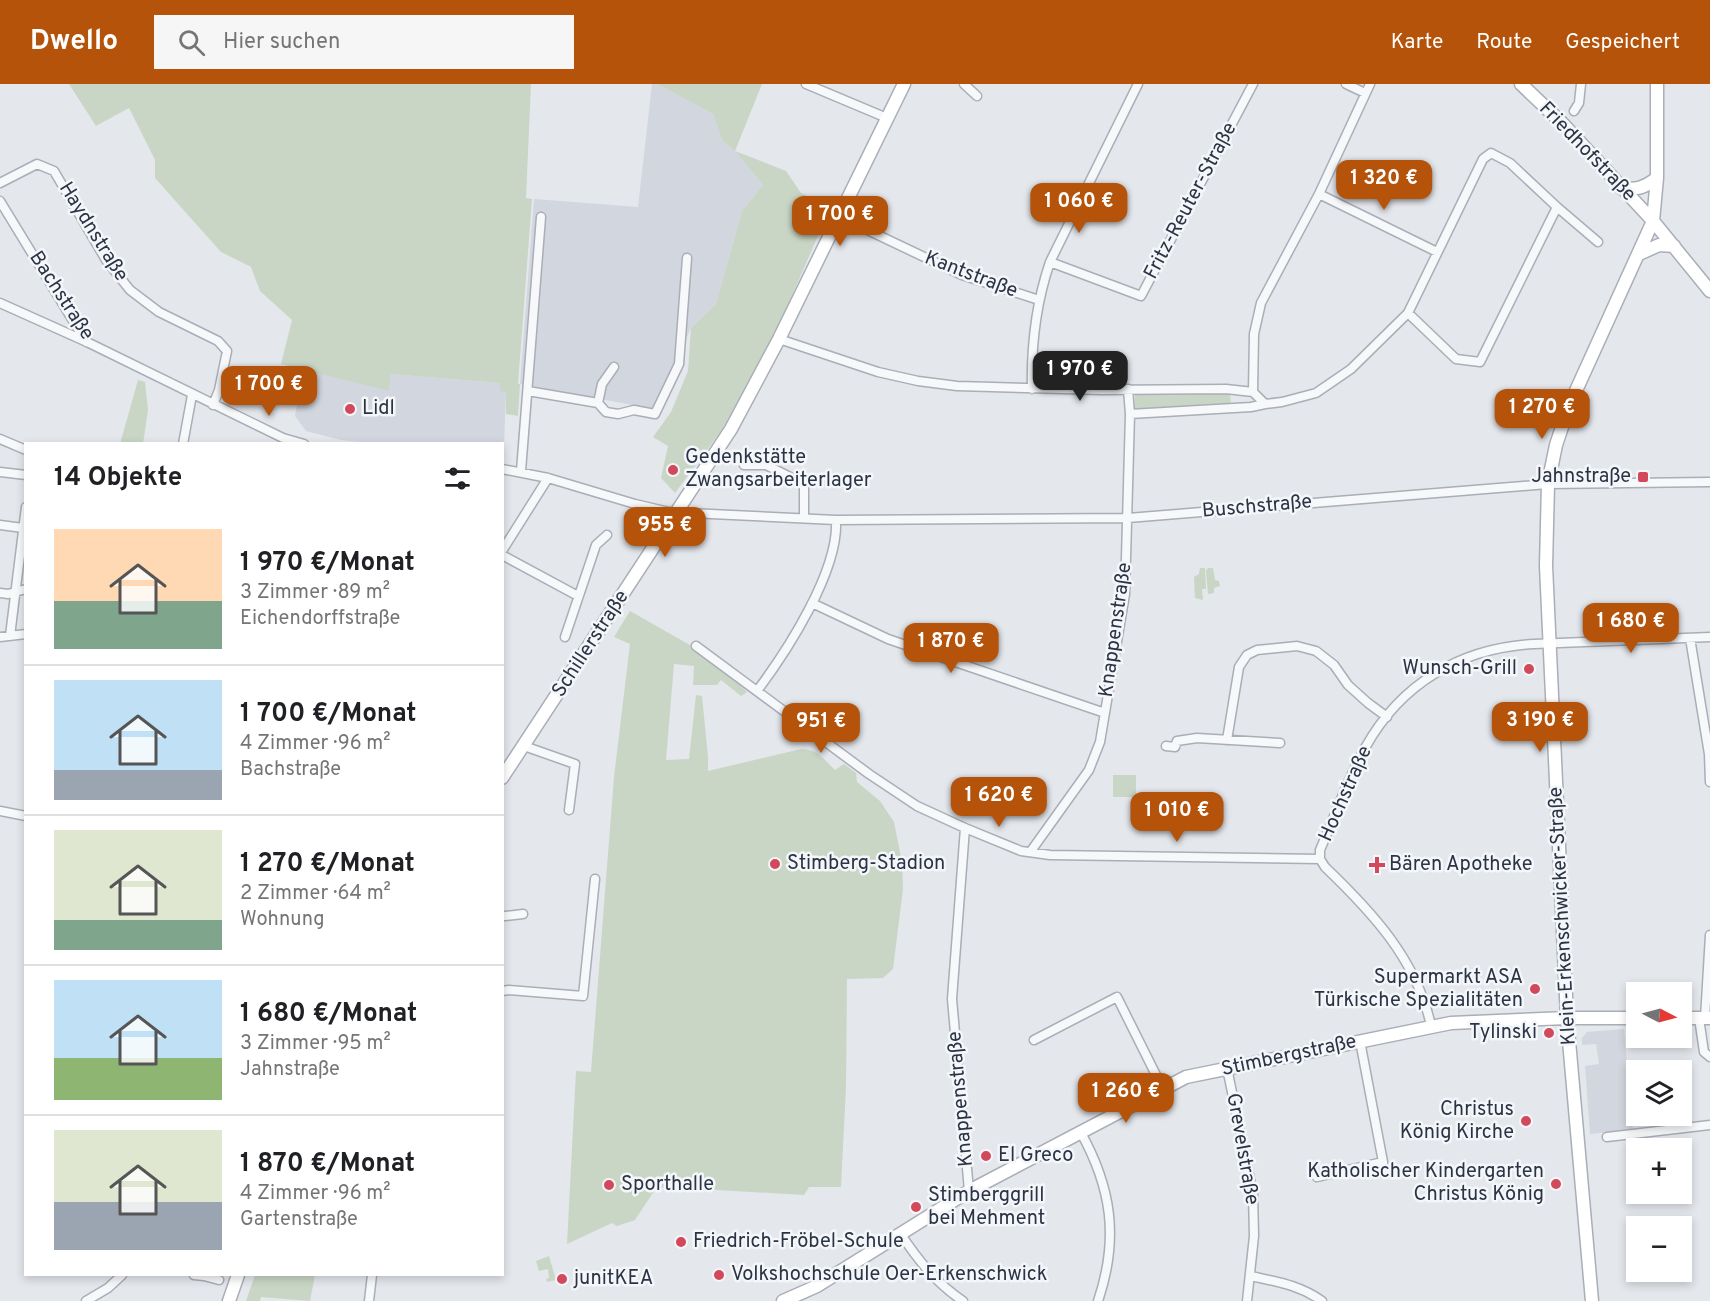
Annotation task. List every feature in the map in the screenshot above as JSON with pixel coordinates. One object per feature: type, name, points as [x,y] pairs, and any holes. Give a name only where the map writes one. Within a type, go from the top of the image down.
[{"type":"street","points":[[806,84],[886,118]]},
{"type":"street","name":"Schillerstraße","points":[[504,775],[731,429],[779,339],[904,84]]},
{"type":"street","points":[[964,84],[977,96]]},
{"type":"street","points":[[1032,389],[1034,321],[1050,262],[1138,84]]},
{"type":"street","name":"Fritz-Reuter-Straße","points":[[1050,262],[1141,296],[1253,84]]},
{"type":"street","points":[[1346,84],[1365,93]]},
{"type":"street","points":[[1253,393],[1254,334],[1259,311],[1319,194],[1370,84]]},
{"type":"street","name":"Friedhofstraße","points":[[1521,84],[1564,125],[1653,220],[1710,291]]},
{"type":"street","points":[[1574,111],[1579,103],[1581,84]]},
{"type":"street","name":"Klein-Erkenschwicker-Straße","points":[[1592,1301],[1567,1018],[1546,566],[1548,484],[1556,445],[1569,406],[1653,220],[1657,178],[1657,84]]},
{"type":"street","points":[[1130,414],[1251,407],[1282,402],[1316,393],[1351,369],[1408,313],[1483,159],[1491,153],[1510,163],[1598,242]]},
{"type":"street","name":"Haydnstraße","points":[[0,183],[37,164],[54,171],[106,260],[130,290],[159,312],[218,341],[227,351],[219,390],[213,405]]},
{"type":"street","points":[[1621,188],[1638,190],[1657,178]]},
{"type":"street","points":[[1319,194],[1437,252]]},
{"type":"street","name":"Bachstraße","points":[[0,201],[87,342],[282,441]]},
{"type":"street","points":[[1408,313],[1456,359],[1480,362],[1557,207]]},
{"type":"street","points":[[521,471],[541,216]]},
{"type":"street","name":"Kantstraße","points":[[838,216],[962,275],[1039,300]]},
{"type":"street","points":[[1639,254],[1659,245],[1674,246]]},
{"type":"street","points":[[528,391],[598,403],[606,412],[618,414],[633,410],[655,414],[679,364],[687,258]]},
{"type":"street","points":[[0,303],[87,342]]},
{"type":"street","points":[[779,339],[878,372],[918,381],[957,386],[1032,389],[1226,389],[1253,393],[1265,404]]},
{"type":"street","points":[[598,403],[602,384],[614,367]]},
{"type":"street","name":"Knappenstraße","points":[[1031,851],[1089,770],[1100,742],[1125,594],[1130,414],[1128,389]]},
{"type":"street","points":[[183,442],[192,395]]},
{"type":"street","points":[[0,440],[24,449]]},
{"type":"street","points":[[744,465],[766,465],[804,484],[804,518]]},
{"type":"street","points":[[504,469],[548,478],[635,504],[669,512],[678,511]]},
{"type":"street","points":[[0,471],[24,475]]},
{"type":"street","points":[[504,550],[548,478]]},
{"type":"street","name":"Buschstraße","points":[[678,511],[836,520],[1128,518],[1548,484],[1710,482]]},
{"type":"street","points":[[757,691],[786,648],[824,579],[836,532],[836,520]]},
{"type":"street","points":[[10,636],[21,590],[24,521]]},
{"type":"street","points":[[0,525],[23,528]]},
{"type":"street","name":"Schillerstraße","points":[[565,637],[596,545],[607,536]]},
{"type":"street","points":[[504,554],[578,596]]},
{"type":"street","points":[[0,593],[8,594],[21,590]]},
{"type":"street","points":[[812,603],[888,639],[1105,712]]},
{"type":"street","points":[[0,637],[24,634]]},
{"type":"street","points":[[1550,644],[1710,637]]},
{"type":"street","points":[[1690,638],[1709,754],[1710,782]]},
{"type":"street","name":"Hochstraße","points":[[1431,1026],[1419,986],[1394,943],[1366,907],[1325,867],[1320,859],[1320,850],[1365,748],[1387,717],[1406,696],[1431,675],[1465,657],[1513,645],[1550,644]]},
{"type":"street","points":[[696,646],[869,774],[917,806],[1021,851],[1050,855],[1320,859]]},
{"type":"street","points":[[1227,740],[1239,667],[1247,655],[1257,650],[1296,646],[1316,651],[1334,665],[1348,685],[1387,717]]},
{"type":"street","points":[[1166,746],[1175,747],[1177,741],[1197,738],[1280,743]]},
{"type":"street","points":[[524,746],[575,764],[569,810]]},
{"type":"street","points":[[0,811],[24,816]]},
{"type":"street","name":"Knappenstraße","points":[[964,828],[952,999],[969,1191]]},
{"type":"street","points":[[504,991],[583,996],[595,879]]},
{"type":"street","points":[[504,918],[523,914]]},
{"type":"street","points":[[1710,935],[1704,1052],[1710,1057]]},
{"type":"street","points":[[1034,1040],[1117,997],[1162,1089]]},
{"type":"street","name":"Stimbergstraße","points":[[783,1301],[817,1286],[969,1191],[1186,1077],[1465,1021],[1626,1018]]},
{"type":"street","points":[[1317,1177],[1383,1162],[1360,1041]]},
{"type":"street","name":"Grevelstraße","points":[[1227,1068],[1253,1194],[1254,1236],[1251,1276],[1246,1301]]},
{"type":"street","points":[[1607,1137],[1710,1125]]},
{"type":"street","points":[[1080,1131],[1102,1178],[1110,1211],[1111,1241],[1098,1301]]},
{"type":"street","points":[[900,1233],[921,1264],[945,1289],[963,1301]]},
{"type":"street","points":[[86,1301],[108,1288],[121,1276]]},
{"type":"street","points":[[207,1276],[219,1280]]},
{"type":"street","points":[[229,1301],[238,1276]]},
{"type":"street","points":[[369,1301],[372,1276]]},
{"type":"street","points":[[1251,1276],[1282,1282],[1306,1290],[1322,1301]]},
{"type":"shaded area","points":[[652,84],[657,84],[713,114],[722,140],[735,151],[763,185],[742,211],[716,304],[691,328],[654,409],[520,384],[534,199],[638,207]]},
{"type":"shaded area","points":[[304,369],[389,391],[391,374],[500,383],[506,392],[504,445],[504,442],[341,440],[306,431],[295,416]]},
{"type":"shaded area","points":[[1624,1029],[1627,1060],[1626,1126],[1633,1126],[1633,1130],[1590,1134],[1585,1066],[1599,1064],[1596,1044],[1582,1045],[1582,1038],[1587,1032]]},
{"type":"green space","points":[[69,84],[531,84],[526,198],[532,199],[518,384],[520,384],[518,416],[506,414],[506,392],[500,391],[500,383],[391,374],[389,391],[281,364],[292,320],[260,291],[251,267],[221,252],[155,178],[155,160],[129,108],[96,126]]},
{"type":"green space","points":[[657,84],[762,84],[735,151],[722,140],[713,114]]},
{"type":"green space","points":[[735,151],[786,171],[801,193],[830,208],[771,344],[721,431],[675,493],[661,478],[668,446],[653,437],[671,412],[688,371],[691,328],[716,304],[742,211],[763,185]]},
{"type":"green space","points":[[138,380],[145,382],[148,410],[143,442],[121,442]]},
{"type":"green space","points":[[1135,393],[1230,393],[1231,405],[1135,409]]},
{"type":"green space","points":[[1200,568],[1205,568],[1206,589],[1202,589],[1203,600],[1195,598],[1194,577],[1199,574]]},
{"type":"green space","points":[[1208,568],[1213,568],[1215,580],[1219,581],[1220,586],[1214,588],[1214,593],[1208,594],[1206,571]]},
{"type":"green space","points":[[630,611],[711,657],[747,692],[741,696],[721,680],[717,685],[693,685],[694,666],[674,664],[666,760],[689,759],[696,695],[702,696],[708,771],[801,749],[816,753],[835,770],[844,764],[856,773],[857,782],[880,801],[894,822],[902,862],[903,889],[893,969],[883,978],[847,979],[846,1087],[841,1187],[809,1187],[804,1195],[665,1187],[654,1191],[635,1220],[617,1226],[612,1223],[567,1244],[576,1071],[591,1072],[614,777],[630,644],[614,637]]},
{"type":"green space","points":[[1113,775],[1136,775],[1136,797],[1113,797]]},
{"type":"green space","points":[[549,1256],[556,1280],[547,1282],[548,1269],[539,1271],[536,1261]]},
{"type":"green space","points":[[255,1276],[315,1276],[310,1301],[261,1297],[260,1301],[246,1301]]},
{"type":"place","name":"Lidl","points":[[350,409]]},
{"type":"place","name":"Gedenkstätte Zwangsarbeiterlager","points":[[673,470]]},
{"type":"place","name":"Jahnstraße","points":[[1643,477]]},
{"type":"place","name":"Wunsch-Grill","points":[[1529,669]]},
{"type":"place","name":"Stimberg-Stadion","points":[[775,864]]},
{"type":"place","name":"Bären Apotheke","points":[[1377,865]]},
{"type":"place","name":"Supermarkt ASA Türkische Spezialitäten","points":[[1535,989]]},
{"type":"place","name":"Tylinski","points":[[1549,1033]]},
{"type":"place","name":"Christus König Kirche","points":[[1526,1121]]},
{"type":"place","name":"El Greco","points":[[986,1156]]},
{"type":"place","name":"Katholischer Kindergarten Christus König","points":[[1556,1184]]},
{"type":"place","name":"Sporthalle","points":[[609,1185]]},
{"type":"place","name":"Stimberggrill bei Mehment","points":[[916,1207]]},
{"type":"place","name":"Friedrich-Fröbel-Schule","points":[[681,1242]]},
{"type":"place","name":"Volkshochschule Oer-Erkenschwick","points":[[719,1275]]},
{"type":"place","name":"junitKEA","points":[[562,1279]]}]
